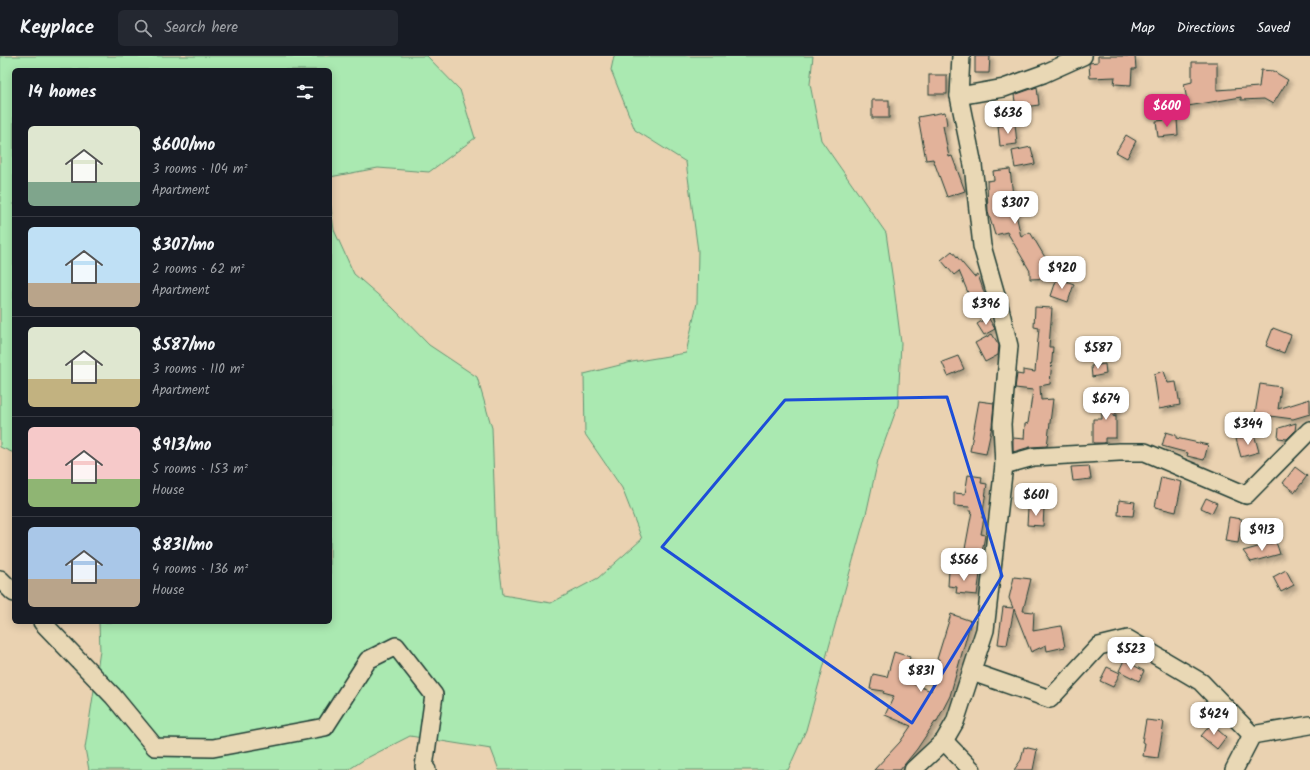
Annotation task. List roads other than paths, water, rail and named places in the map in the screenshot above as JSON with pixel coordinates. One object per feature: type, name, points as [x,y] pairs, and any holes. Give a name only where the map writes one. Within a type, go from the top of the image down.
[{"type":"street","points":[[913,770],[944,741],[955,722],[985,630],[1004,465],[1002,424],[1009,346],[982,246],[973,165],[959,96],[961,56]]},
{"type":"street","points":[[959,96],[1004,88],[1043,74],[1083,56]]},
{"type":"street","points":[[1004,465],[1033,457],[1118,452],[1145,452],[1246,495],[1310,430]]},
{"type":"street","points":[[0,579],[12,591]]},
{"type":"street","points":[[44,624],[113,696],[155,747],[213,748],[325,727],[368,660],[396,646],[434,695],[424,767],[426,770]]},
{"type":"street","points":[[972,672],[1050,699],[1099,646],[1128,639],[1201,682],[1252,735]]},
{"type":"street","points":[[1252,735],[1310,724]]},
{"type":"street","points":[[1234,770],[1252,735]]},
{"type":"street","points":[[944,741],[972,770]]}]
